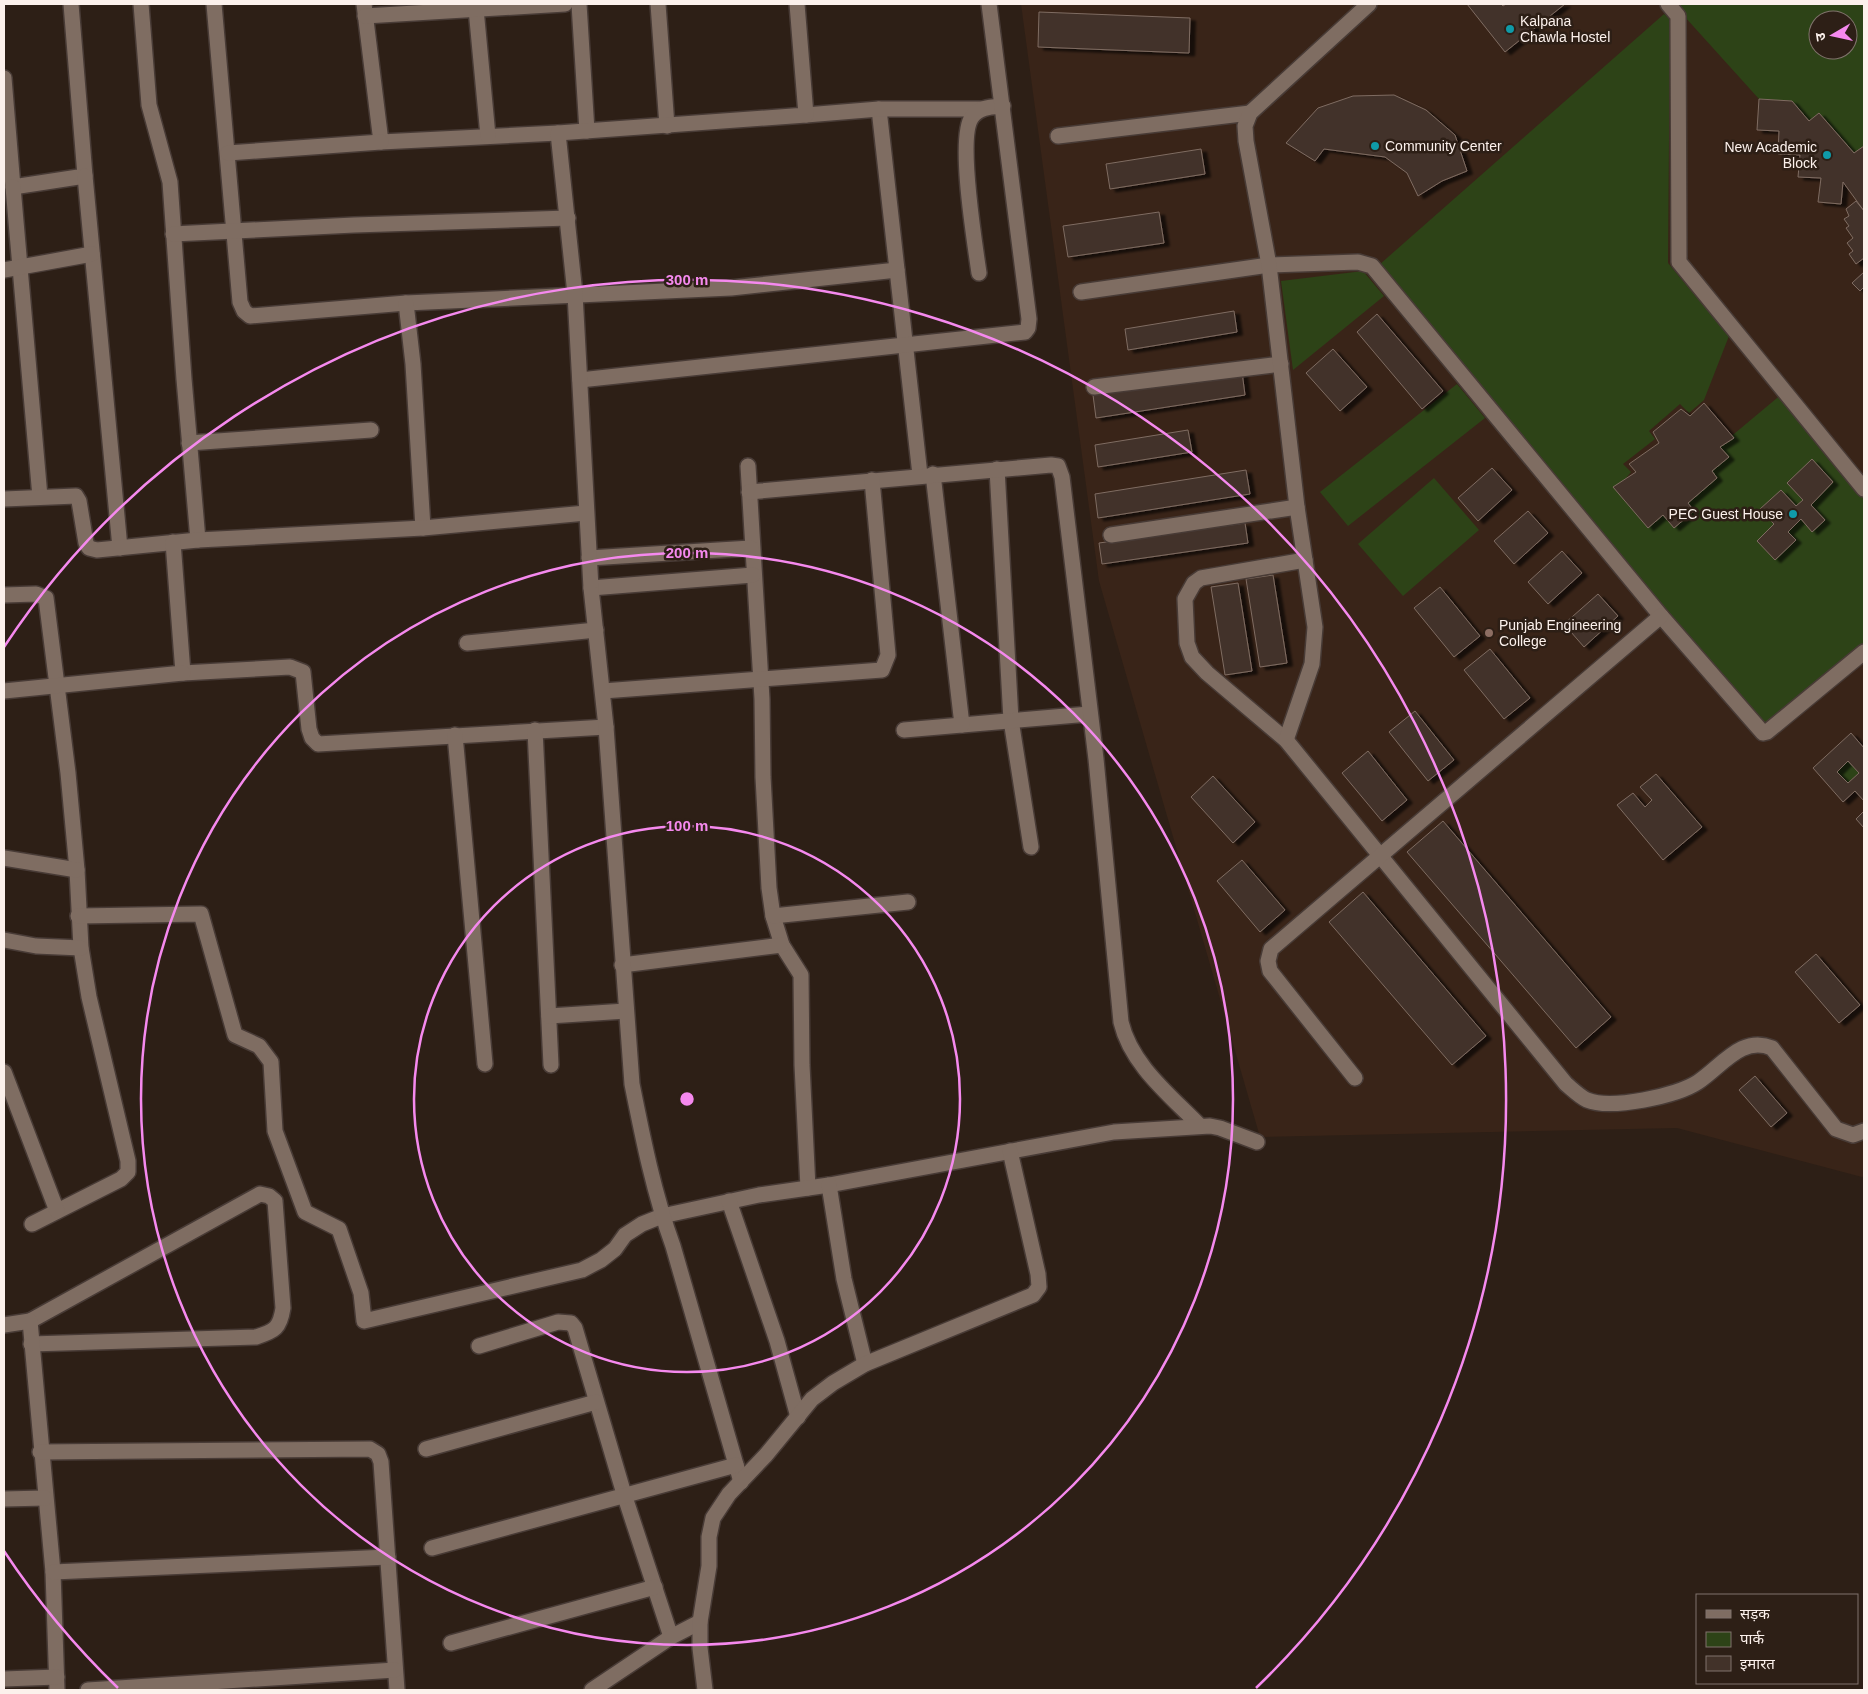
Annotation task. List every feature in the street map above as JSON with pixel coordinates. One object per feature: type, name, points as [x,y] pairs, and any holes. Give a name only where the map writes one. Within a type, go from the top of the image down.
[{"type":"street","points":[[71,4],[92,254],[120,548]]},
{"type":"street","points":[[141,4],[149,105],[170,182],[198,540]]},
{"type":"street","points":[[214,4],[228,153],[232,230],[240,302],[244,311],[250,316],[406,303],[731,288],[897,270]]},
{"type":"street","points":[[381,142],[364,10],[476,9],[498,6],[565,4]]},
{"type":"street","points":[[579,4],[587,131]]},
{"type":"street","points":[[658,4],[667,126]]},
{"type":"street","points":[[797,4],[806,114]]},
{"type":"street","points":[[580,380],[905,344],[1019,334],[1028,328],[1003,106],[989,4]]},
{"type":"street","points":[[1668,4],[1678,16],[1679,262],[1864,489]]},
{"type":"street","points":[[1286,740],[1307,681],[1315,647],[1314,627],[1297,507],[1269,265],[1246,141],[1245,126],[1250,113],[1363,6]]},
{"type":"street","points":[[476,9],[488,136]]},
{"type":"street","points":[[4,78],[40,497]]},
{"type":"street","points":[[228,153],[381,142],[667,126],[879,109],[981,109],[1003,106]]},
{"type":"street","points":[[879,109],[905,344],[927,475],[962,725]]},
{"type":"street","points":[[979,273],[965,151],[967,126],[972,116],[981,109]]},
{"type":"street","points":[[1058,136],[1250,113]]},
{"type":"street","points":[[558,133],[576,294],[591,588],[606,727],[632,1084],[642,1139],[662,1216],[673,1246],[706,1366],[741,1482]]},
{"type":"street","points":[[12,187],[85,176]]},
{"type":"street","points":[[174,234],[232,230],[568,218]]},
{"type":"street","points":[[4,270],[92,254]]},
{"type":"street","points":[[1081,292],[1269,265],[1358,262],[1372,266],[1661,616],[1765,733],[1864,652]]},
{"type":"street","points":[[406,303],[423,528]]},
{"type":"street","points":[[1094,387],[1281,364]]},
{"type":"street","points":[[189,443],[372,430]]},
{"type":"street","points":[[748,466],[760,679],[764,805],[773,916],[782,945],[801,975],[802,1066],[808,1188]]},
{"type":"street","points":[[749,492],[997,469],[1058,466],[1062,477],[1089,714],[1096,759],[1118,997],[1124,1036],[1133,1053],[1200,1126]]},
{"type":"street","points":[[997,469],[1011,720],[1030,847]]},
{"type":"street","points":[[603,691],[882,670],[888,655],[872,480]]},
{"type":"street","points":[[4,499],[76,496],[79,501],[86,543],[89,548],[97,550],[198,540],[423,528],[586,512]]},
{"type":"street","points":[[1111,535],[1297,507]]},
{"type":"street","points":[[173,542],[182,672]]},
{"type":"street","points":[[589,558],[752,548]]},
{"type":"street","points":[[1305,560],[1201,578],[1188,589],[1185,599],[1187,643],[1192,657],[1207,673],[1286,740],[1378,857],[1566,1084],[1587,1100],[1609,1103],[1671,1094],[1697,1083],[1745,1045],[1761,1043],[1772,1048],[1836,1130],[1853,1135],[1864,1131]]},
{"type":"street","points":[[591,588],[753,575]]},
{"type":"street","points":[[4,596],[36,594],[46,598],[68,774],[77,870],[81,948],[89,997],[128,1161],[128,1172],[121,1179],[32,1224]]},
{"type":"street","points":[[1355,1078],[1270,972],[1268,961],[1271,949],[1661,616]]},
{"type":"street","points":[[468,643],[596,630]]},
{"type":"street","points":[[4,691],[182,672],[290,667],[303,672],[309,729],[312,738],[318,744],[606,727]]},
{"type":"street","points":[[904,730],[1089,714]]},
{"type":"street","points":[[534,730],[552,1065]]},
{"type":"street","points":[[455,735],[484,1064]]},
{"type":"street","points":[[4,858],[77,870]]},
{"type":"street","points":[[773,916],[908,902]]},
{"type":"street","points":[[78,916],[201,914],[235,1035],[259,1046],[271,1062],[275,1131],[305,1212],[339,1229],[361,1293],[364,1321],[582,1270],[601,1260],[615,1249],[625,1235],[642,1224],[662,1216],[729,1201],[828,1185],[1114,1132],[1200,1126],[1220,1128],[1256,1142]]},
{"type":"street","points":[[4,940],[36,946],[81,948]]},
{"type":"street","points":[[622,965],[782,945]]},
{"type":"street","points":[[549,1016],[626,1011]]},
{"type":"street","points":[[4,1072],[57,1211]]},
{"type":"street","points":[[705,1690],[700,1648],[700,1622],[709,1566],[709,1537],[713,1518],[741,1482],[812,1399],[833,1383],[865,1364],[1008,1307],[1032,1295],[1039,1287],[1038,1274],[1010,1151]]},
{"type":"street","points":[[828,1185],[844,1279],[865,1364]]},
{"type":"street","points":[[4,1325],[30,1321],[260,1194],[269,1196],[275,1201],[283,1308],[281,1322],[270,1332],[256,1337],[31,1344]]},
{"type":"street","points":[[729,1201],[778,1341],[798,1417]]},
{"type":"street","points":[[4,1679],[57,1684],[53,1572],[44,1498],[30,1321]]},
{"type":"street","points":[[479,1346],[558,1322],[571,1323],[575,1328],[624,1494],[671,1637]]},
{"type":"street","points":[[426,1449],[596,1402]]},
{"type":"street","points":[[40,1452],[370,1449],[378,1454],[381,1462],[397,1690]]},
{"type":"street","points":[[432,1548],[624,1494],[736,1465]]},
{"type":"street","points":[[4,1499],[44,1498]]},
{"type":"street","points":[[53,1572],[388,1557]]},
{"type":"street","points":[[451,1644],[655,1587]]},
{"type":"street","points":[[592,1690],[671,1637],[700,1622]]},
{"type":"street","points":[[88,1690],[395,1670]]},
{"type":"shaded area","name":"Punjab Engineering College","points":[[1021,4],[1864,4],[1864,1176],[1677,1128],[1260,1137],[1099,581]]},
{"type":"green space","points":[[1677,4],[1864,4],[1864,146],[1854,153],[1819,113],[1809,121],[1792,101],[1759,99],[1675,6]]},
{"type":"green space","points":[[1664,14],[1670,19],[1668,263],[1729,336],[1704,400],[1689,413],[1680,404],[1649,431],[1655,439],[1623,464],[1631,472],[1618,488],[1684,503],[1707,471],[1716,449],[1783,393],[1864,491],[1864,647],[1764,732],[1379,265]],"holes":[[[1812,460],[1833,482],[1811,505],[1825,520],[1812,531],[1801,519],[1788,532],[1775,560],[1757,541],[1774,524],[1761,509],[1781,490],[1796,506],[1803,500],[1787,483]]]},
{"type":"green space","points":[[1363,271],[1384,296],[1293,370],[1281,281]]},
{"type":"green space","points":[[1457,384],[1485,418],[1348,526],[1320,492]]},
{"type":"green space","points":[[1434,478],[1479,530],[1403,596],[1358,544]]},
{"type":"green space","points":[[1848,761],[1859,773],[1848,783],[1837,772]]},
{"type":"building","name":"Kalpana Chawla Hostel","points":[[1467,4],[1501,4],[1503,6],[1506,4],[1565,4],[1505,52]]},
{"type":"building","points":[[1039,12],[1190,18],[1189,53],[1038,47]]},
{"type":"building","name":"Community Center","points":[[1394,95],[1426,110],[1455,135],[1467,171],[1442,181],[1418,196],[1407,173],[1385,157],[1324,149],[1315,161],[1286,143],[1318,108],[1353,96]]},
{"type":"building","name":"New Academic Block","points":[[1759,99],[1792,101],[1809,121],[1819,113],[1854,153],[1864,146],[1864,211],[1843,182],[1841,204],[1818,202],[1821,178],[1798,177],[1800,155],[1778,154],[1779,131],[1757,130]]},
{"type":"building","points":[[1201,149],[1205,174],[1110,189],[1106,164]]},
{"type":"building","points":[[1856,201],[1864,211],[1864,258],[1856,264],[1849,254],[1853,251],[1847,243],[1853,238],[1846,228],[1849,226],[1844,219],[1849,216],[1846,209]]},
{"type":"building","points":[[1159,212],[1164,243],[1068,257],[1063,226]]},
{"type":"building","points":[[1864,272],[1864,287],[1860,291],[1852,283]]},
{"type":"building","points":[[1234,311],[1237,332],[1128,350],[1125,329]]},
{"type":"building","points":[[1377,314],[1443,391],[1422,409],[1357,332]]},
{"type":"building","points":[[1333,349],[1367,387],[1340,411],[1306,373]]},
{"type":"building","points":[[1242,372],[1245,395],[1096,418],[1093,395]]},
{"type":"building","points":[[1704,403],[1734,438],[1720,447],[1729,457],[1712,471],[1717,478],[1688,503],[1694,511],[1674,528],[1663,515],[1648,528],[1613,487],[1636,472],[1629,464],[1659,443],[1653,432],[1681,409],[1690,416]]},
{"type":"building","points":[[1188,430],[1192,452],[1098,467],[1095,445]]},
{"type":"building","name":"PEC Guest House","points":[[1812,459],[1833,482],[1811,505],[1825,520],[1812,532],[1801,519],[1788,532],[1796,540],[1775,560],[1757,541],[1774,524],[1760,509],[1781,490],[1796,506],[1803,500],[1787,483]]},
{"type":"building","points":[[1492,468],[1512,490],[1478,521],[1458,498]]},
{"type":"building","points":[[1246,470],[1250,494],[1098,518],[1095,494]]},
{"type":"building","points":[[1528,511],[1548,533],[1514,564],[1494,541]]},
{"type":"building","points":[[1245,523],[1248,543],[1102,564],[1099,543]]},
{"type":"building","points":[[1562,551],[1582,573],[1548,604],[1528,582]]},
{"type":"building","points":[[1273,575],[1287,663],[1260,667],[1246,579]]},
{"type":"building","points":[[1238,583],[1252,671],[1225,675],[1211,587]]},
{"type":"building","points":[[1440,587],[1480,636],[1454,657],[1414,608]]},
{"type":"building","points":[[1598,594],[1618,616],[1584,647],[1564,624]]},
{"type":"building","points":[[1490,649],[1530,698],[1504,719],[1464,670]]},
{"type":"building","points":[[1415,711],[1454,760],[1428,781],[1389,732]]},
{"type":"building","points":[[1851,733],[1864,748],[1864,801],[1855,791],[1843,802],[1813,768]],"holes":[[[1848,761],[1859,773],[1848,783],[1837,772]]]},
{"type":"building","points":[[1368,751],[1407,800],[1382,821],[1342,773]]},
{"type":"building","points":[[1656,774],[1702,827],[1663,860],[1617,805],[1633,793],[1645,807],[1652,800],[1640,787]]},
{"type":"building","points":[[1213,776],[1255,822],[1233,843],[1191,797]]},
{"type":"building","points":[[1864,811],[1864,828],[1856,819]]},
{"type":"building","points":[[1443,821],[1611,1017],[1576,1048],[1407,852]]},
{"type":"building","points":[[1242,860],[1285,910],[1260,932],[1217,881]]},
{"type":"building","points":[[1363,892],[1486,1036],[1452,1065],[1329,922]]},
{"type":"building","points":[[1816,954],[1860,1005],[1839,1023],[1795,972]]},
{"type":"building","points":[[1755,1076],[1787,1113],[1771,1127],[1739,1090]]},
{"type":"place","name":"Kalpana Chawla Hostel","points":[[1510,29]]},
{"type":"place","name":"Community Center","points":[[1375,146]]},
{"type":"place","name":"New Academic Block","points":[[1827,155]]},
{"type":"place","name":"PEC Guest House","points":[[1793,514]]},
{"type":"place","name":"Punjab Engineering College","points":[[1489,633]]}]
